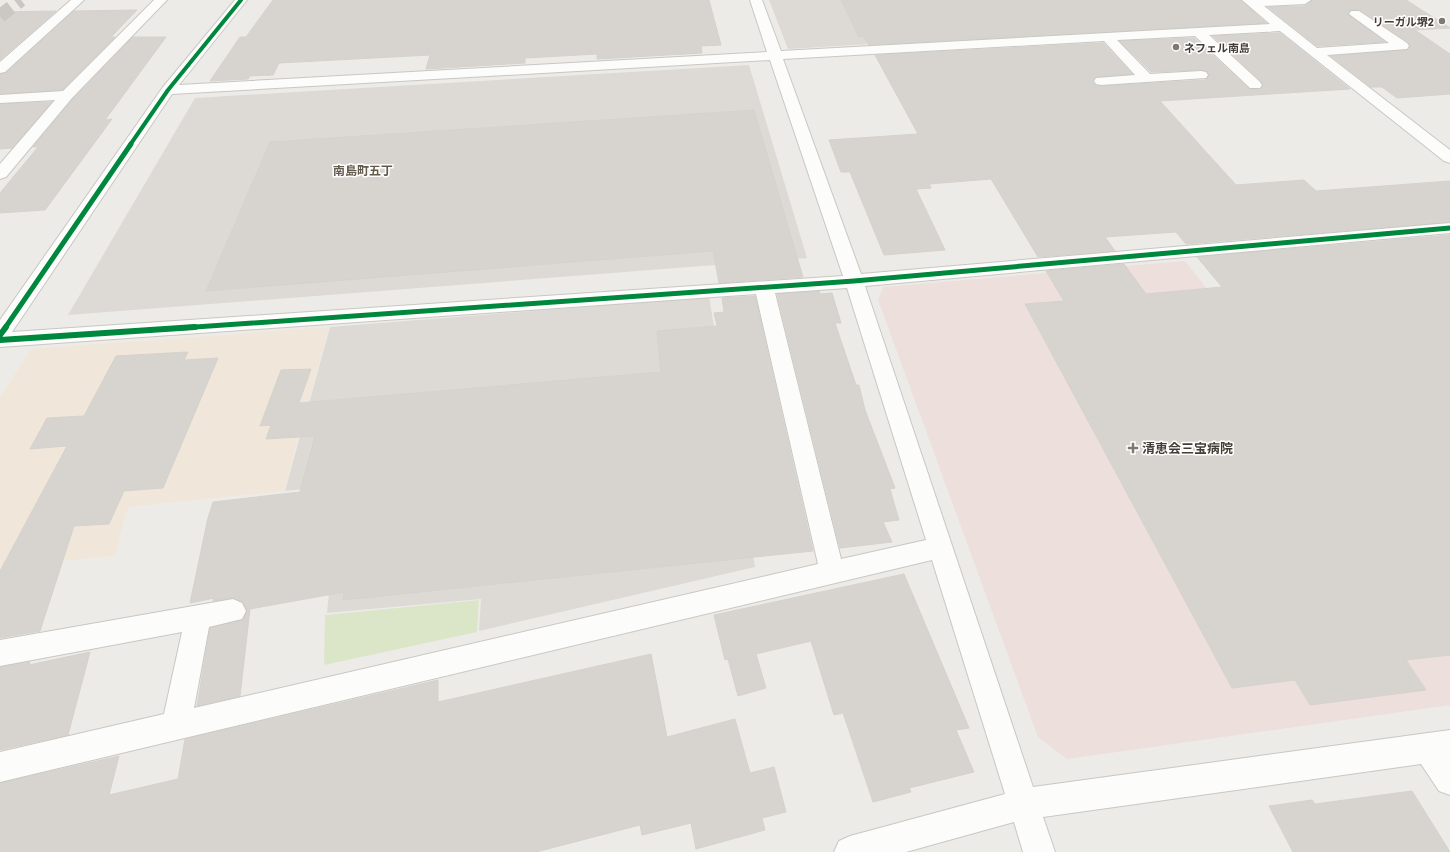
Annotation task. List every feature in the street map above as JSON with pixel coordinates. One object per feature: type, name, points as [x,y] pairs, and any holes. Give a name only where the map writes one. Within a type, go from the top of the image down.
[{"type":"street","points":[[0,70],[78,0]]},
{"type":"street","points":[[0,174],[67,94],[161,0]]},
{"type":"street","points":[[0,335],[168,90],[241,0]]},
{"type":"street","points":[[756,0],[854,281],[1039,852]]},
{"type":"street","points":[[1250,1],[1304,0]]},
{"type":"street","points":[[1250,1],[1450,158]]},
{"type":"street","points":[[1315,52],[1402,46],[1355,14]]},
{"type":"street","points":[[168,90],[775,57],[1282,27]]},
{"type":"street","points":[[1198,32],[1255,85]]},
{"type":"street","points":[[1107,37],[1146,78]]},
{"type":"street","points":[[1101,81],[1201,75]]},
{"type":"street","points":[[0,99],[67,94]]},
{"type":"street","points":[[0,340],[854,281],[1450,228]]},
{"type":"street","points":[[764,287],[832,572]]},
{"type":"street","points":[[0,767],[940,547]]},
{"type":"street","points":[[0,653],[233,611]]},
{"type":"street","points":[[176,726],[198,618]]},
{"type":"street","points":[[850,852],[1023,804],[1439,746],[1450,780]]},
{"type":"shaded area","points":[[769,0],[943,0],[970,38],[788,49]]},
{"type":"shaded area","points":[[749,65],[807,258],[68,315],[195,98]]},
{"type":"shaded area","name":"清恵会三宝病院","points":[[1185,261],[1450,595],[1450,705],[1067,759],[1038,737],[878,300],[883,287]]},
{"type":"shaded area","points":[[709,297],[755,567],[479,631],[481,599],[327,613],[340,485],[285,491],[330,327]]},
{"type":"shaded area","points":[[329,327],[284,491],[128,507],[115,556],[0,566],[0,397],[31,349]]},
{"type":"green space","points":[[479,600],[477,632],[324,665],[325,615]]},
{"type":"building","points":[[273,0],[709,0],[721,45],[701,46],[702,53],[597,59],[597,54],[525,58],[525,63],[426,69],[430,55],[279,63],[273,75],[250,76],[248,79],[210,81],[240,37],[246,37]]},
{"type":"building","points":[[841,0],[1241,0],[1266,23],[869,45],[864,36],[859,37]]},
{"type":"building","points":[[1312,0],[1406,0],[1450,28],[1415,30],[1450,54],[1450,94],[1397,98],[1382,87],[1371,87],[1331,56],[1407,50],[1410,47],[1408,42],[1360,10],[1351,10],[1348,14],[1385,42],[1317,46],[1268,7],[1305,6]]},
{"type":"building","points":[[137,10],[111,37],[115,37],[62,90],[0,94],[0,74],[6,73],[74,11]]},
{"type":"building","points":[[56,11],[0,60],[0,12]]},
{"type":"building","points":[[1280,33],[1350,89],[1160,101],[1236,185],[1304,180],[1316,191],[1450,181],[1450,222],[1186,244],[1176,232],[1105,237],[1115,251],[1038,257],[991,179],[929,184],[931,188],[916,189],[945,250],[884,255],[850,172],[841,172],[829,140],[918,134],[875,55],[1103,43],[1132,74],[1095,77],[1093,80],[1095,85],[1101,86],[1206,80],[1209,74],[1206,71],[1201,70],[1151,72],[1120,41],[1194,38],[1249,89],[1260,90],[1263,86],[1261,81],[1213,36]]},
{"type":"building","points":[[133,37],[166,37],[105,120],[112,119],[45,210],[0,213],[0,193],[38,147],[33,147],[73,99]]},
{"type":"building","points":[[52,102],[12,148],[0,149],[0,104]]},
{"type":"building","points":[[754,110],[803,277],[719,283],[713,251],[206,291],[270,142]]},
{"type":"building","points":[[1450,235],[1450,655],[1406,660],[1426,690],[1310,705],[1295,680],[1232,688],[1025,304],[1064,301],[1046,271],[1124,264],[1146,294],[1222,287],[1197,257]]},
{"type":"building","points":[[819,291],[820,294],[832,293],[841,323],[835,323],[856,385],[859,385],[865,410],[895,488],[890,489],[899,520],[883,522],[892,542],[840,548],[777,294]]},
{"type":"building","points":[[755,296],[813,551],[343,600],[344,592],[250,609],[240,696],[197,706],[210,628],[242,620],[247,612],[243,602],[234,598],[213,601],[214,598],[190,603],[208,518],[213,502],[300,492],[315,436],[266,439],[271,425],[260,426],[281,370],[311,369],[299,403],[661,372],[657,331],[717,326],[714,313],[724,312],[722,298]]},
{"type":"building","points":[[188,352],[184,360],[218,358],[163,488],[124,491],[109,524],[74,526],[40,631],[0,638],[0,571],[67,446],[30,449],[47,418],[84,416],[116,356]]},
{"type":"building","points":[[904,574],[969,728],[956,730],[974,772],[909,788],[911,792],[873,802],[843,713],[834,715],[811,641],[756,654],[766,688],[738,696],[728,659],[725,660],[714,615]]},
{"type":"building","points":[[90,652],[68,735],[0,750],[0,667],[30,662],[29,665]]},
{"type":"building","points":[[651,654],[667,737],[735,719],[750,773],[774,767],[786,812],[762,818],[765,830],[696,849],[691,823],[642,835],[640,825],[536,852],[0,852],[0,783],[119,756],[109,795],[178,779],[185,739],[438,680],[438,702]]},
{"type":"building","points":[[1412,791],[1450,852],[1293,852],[1269,806],[1312,800],[1315,804]]},
{"type":"tunnel","points":[[0,16],[21,0]]},
{"type":"cycle path","points":[[0,335],[168,90],[241,0]]},
{"type":"cycle path","points":[[0,340],[854,281],[1450,228]]},
{"type":"place","name":"リーガル堺2","points":[[1442,21]]},
{"type":"place","name":"ネフェル南島","points":[[1176,47]]},
{"type":"place","name":"清恵会三宝病院","points":[[1133,448]]},
{"type":"district","name":"南島町五丁","points":[[363,170]]}]
